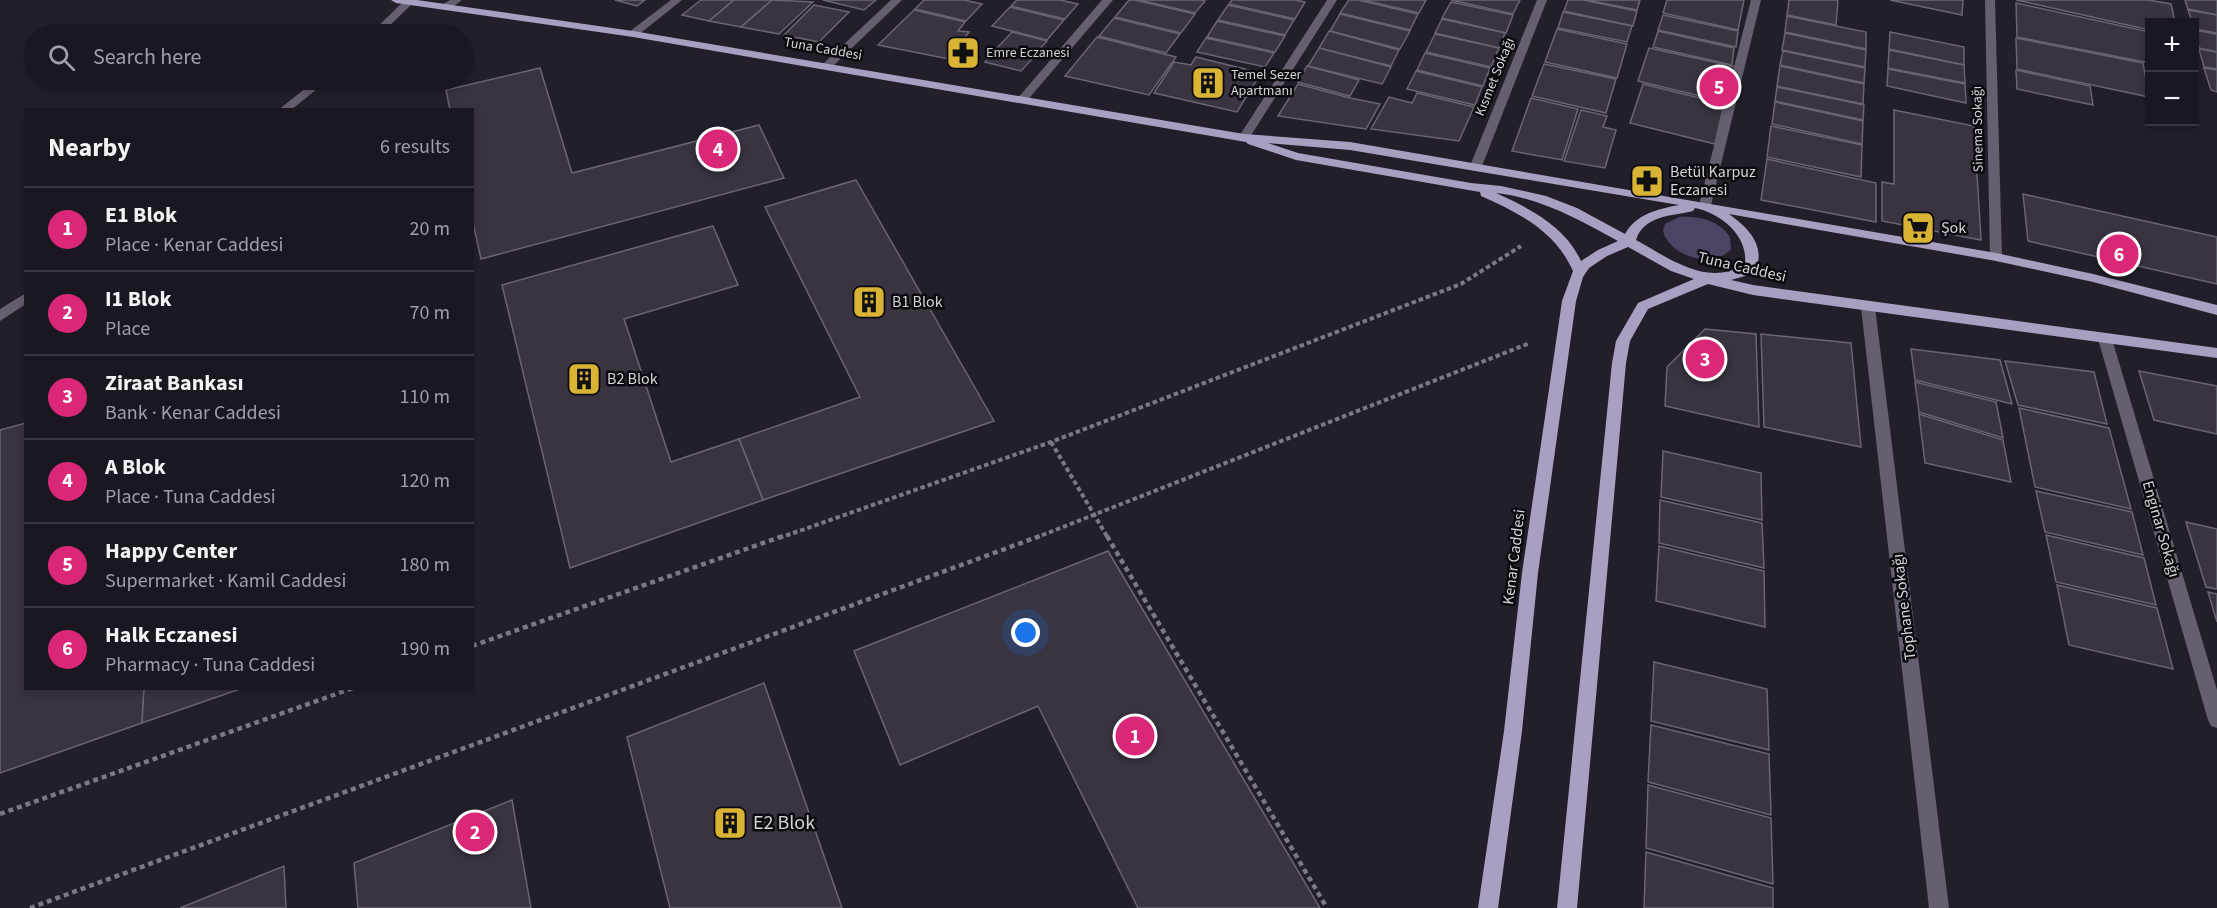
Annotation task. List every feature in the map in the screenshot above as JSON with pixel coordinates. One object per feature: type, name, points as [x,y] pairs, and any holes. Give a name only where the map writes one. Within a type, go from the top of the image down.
[{"type":"main road","name":"Tuna Caddesi","points":[[396,0],[452,3],[1244,138],[1339,145],[1476,165],[1996,257],[2093,278],[2217,310]]},
{"type":"main road","name":"Tuna Caddesi","points":[[1244,138],[1266,148],[1296,156],[1471,187],[1501,190],[1546,200],[1573,211],[1676,268],[1707,279],[1753,290],[2217,353]]},
{"type":"main road","points":[[1471,187],[1503,201],[1548,228],[1569,250],[1579,271],[1605,251],[1629,242],[1630,233],[1651,216],[1705,206],[1742,229],[1748,237],[1753,257],[1751,265],[1740,273],[1707,279],[1643,306],[1623,341],[1618,363],[1567,908]]},
{"type":"main road","name":"Kenar Caddesi","points":[[1488,908],[1561,348],[1569,301],[1579,271]]},
{"type":"street","points":[[633,34],[676,0]]},
{"type":"street","points":[[827,66],[897,0]]},
{"type":"street","points":[[1021,101],[1108,0]]},
{"type":"street","points":[[1244,138],[1332,0]]},
{"type":"street","name":"Kısmet Sokağı","points":[[1476,165],[1542,0]]},
{"type":"street","points":[[1705,206],[1756,0]]},
{"type":"street","name":"Sinema Sokağı","points":[[1990,0],[1996,257]]},
{"type":"street","points":[[386,24],[410,1]]},
{"type":"street","points":[[286,108],[309,90]]},
{"type":"street","points":[[0,316],[24,298]]},
{"type":"street","name":"Tophane Sokağı","points":[[1868,306],[1939,908]]},
{"type":"street","name":"Enginar Sokağı","points":[[2105,339],[2217,720]]},
{"type":"path","points":[[474,645],[1051,441],[1461,285],[1524,244]]},
{"type":"path","points":[[30,908],[1095,516],[1534,341]]},
{"type":"path","points":[[1051,441],[1327,908]]},
{"type":"path","points":[[0,814],[347,690]]},
{"type":"shaded area","points":[[1679,217],[1701,218],[1714,223],[1730,237],[1731,249],[1714,259],[1692,257],[1682,253],[1667,240],[1663,231],[1665,224]]},
{"type":"building","points":[[615,0],[645,0],[637,6]]},
{"type":"building","points":[[701,0],[734,0],[709,21],[682,15]]},
{"type":"building","points":[[734,0],[772,0],[741,27],[709,21]]},
{"type":"building","points":[[772,0],[813,2],[779,34],[741,27]]},
{"type":"building","points":[[823,0],[876,0],[864,10]]},
{"type":"building","points":[[924,0],[964,0],[982,4],[966,21],[915,9]]},
{"type":"building","points":[[1017,0],[1060,0],[1078,4],[1065,19],[1011,6]]},
{"type":"building","points":[[1129,0],[1195,14],[1181,33],[1115,17]]},
{"type":"building","points":[[1139,0],[1201,0],[1205,1],[1195,13]]},
{"type":"building","points":[[1232,0],[1305,2],[1295,19],[1229,4]]},
{"type":"building","points":[[1349,0],[1418,14],[1410,30],[1340,13]]},
{"type":"building","points":[[1363,0],[1426,0],[1419,13]]},
{"type":"building","points":[[1451,0],[1520,0],[1513,14]]},
{"type":"building","points":[[1568,0],[1583,0],[1637,11],[1633,26],[1564,11]]},
{"type":"building","points":[[1587,0],[1640,0],[1637,10]]},
{"type":"building","points":[[1667,0],[1744,0],[1738,30],[1663,13]]},
{"type":"building","points":[[1789,0],[1838,0],[1836,25],[1787,15]]},
{"type":"building","points":[[1890,0],[1963,0],[1962,15]]},
{"type":"building","points":[[2016,0],[2149,0],[2171,4],[2174,18],[2145,18],[2145,29]]},
{"type":"building","points":[[2185,0],[2217,0],[2217,15],[2188,9]]},
{"type":"building","points":[[1451,2],[1513,15],[1506,33],[1442,18]]},
{"type":"building","points":[[2016,3],[2145,31],[2145,62],[2017,37]]},
{"type":"building","points":[[814,5],[849,12],[819,42],[784,35]]},
{"type":"building","points":[[1228,5],[1294,20],[1285,35],[1218,20]]},
{"type":"building","points":[[1010,7],[1064,20],[1047,40],[992,26]]},
{"type":"building","points":[[914,10],[965,22],[958,31],[969,32],[949,59],[878,45]]},
{"type":"building","points":[[2188,10],[2217,15],[2217,33],[2199,30],[2199,18],[2191,18]]},
{"type":"building","points":[[1563,12],[1632,26],[1627,42],[1558,28]]},
{"type":"building","points":[[1340,14],[1410,31],[1400,49],[1330,31]]},
{"type":"building","points":[[1663,15],[1738,31],[1736,47],[1658,30]]},
{"type":"building","points":[[1787,16],[1866,32],[1866,49],[1785,32]]},
{"type":"building","points":[[1114,18],[1180,34],[1166,53],[1099,36]]},
{"type":"building","points":[[1442,19],[1505,33],[1499,48],[1435,33]]},
{"type":"building","points":[[1217,21],[1285,36],[1275,52],[1207,37]]},
{"type":"building","points":[[1557,29],[1627,44],[1617,78],[1545,62]]},
{"type":"building","points":[[1329,31],[1399,50],[1391,66],[1319,48]]},
{"type":"building","points":[[1658,31],[1734,48],[1732,65],[1653,47]]},
{"type":"building","points":[[2199,31],[2217,34],[2217,52],[2199,48]]},
{"type":"building","points":[[1012,32],[1047,41],[1033,57],[997,48]]},
{"type":"building","points":[[1890,32],[1964,47],[1964,65],[1889,49]]},
{"type":"building","points":[[1785,33],[1866,50],[1865,67],[1782,50]]},
{"type":"building","points":[[1435,34],[1499,48],[1491,67],[1426,52]]},
{"type":"building","points":[[1097,37],[1176,57],[1149,95],[1065,76]]},
{"type":"building","points":[[1206,38],[1274,53],[1265,67],[1197,52]]},
{"type":"building","points":[[2016,38],[2143,63],[2145,96],[2017,69]]},
{"type":"building","points":[[1319,48],[1391,67],[1382,84],[1308,66]]},
{"type":"building","points":[[1649,48],[1737,67],[1729,103],[1638,81]]},
{"type":"building","points":[[997,49],[1033,58],[1021,71],[985,62]]},
{"type":"building","points":[[2199,49],[2217,52],[2217,69],[2204,67]]},
{"type":"building","points":[[1889,50],[1964,65],[1965,83],[1888,68]]},
{"type":"building","points":[[1783,51],[1865,68],[1864,83],[1780,65]]},
{"type":"building","points":[[1425,53],[1490,68],[1483,86],[1417,70]]},
{"type":"building","name":"Temel Sezer Apartmanı","points":[[1196,57],[1261,73],[1237,112],[1154,93],[1174,62],[1191,65]]},
{"type":"building","points":[[1544,64],[1616,79],[1606,113],[1532,96]]},
{"type":"building","points":[[1307,66],[1359,80],[1350,96],[1298,82]]},
{"type":"building","points":[[1780,66],[1864,84],[1863,104],[1777,86]]},
{"type":"building","points":[[540,68],[572,173],[759,125],[784,178],[481,259],[474,227],[474,108],[450,108],[446,90],[474,90],[474,83]]},
{"type":"building","points":[[2204,68],[2217,70],[2217,92],[2211,90]]},
{"type":"building","points":[[1888,69],[1965,84],[1966,103],[1887,86]]},
{"type":"building","points":[[2016,70],[2090,86],[2093,105],[2017,89]]},
{"type":"building","points":[[1416,71],[1482,87],[1475,105],[1407,89]]},
{"type":"building","points":[[1298,84],[1380,104],[1366,129],[1278,116]]},
{"type":"building","points":[[1643,84],[1724,104],[1715,144],[1630,123]]},
{"type":"building","points":[[1777,87],[1864,105],[1863,120],[1775,101]]},
{"type":"building","points":[[1417,93],[1474,107],[1459,141],[1371,129],[1389,97],[1412,103]]},
{"type":"building","points":[[1531,98],[1578,109],[1562,160],[1512,151]]},
{"type":"building","points":[[1775,102],[1863,121],[1862,144],[1772,124]]},
{"type":"building","points":[[1581,110],[1607,116],[1603,127],[1616,130],[1605,168],[1564,161]]},
{"type":"building","points":[[1894,110],[1974,126],[1981,240],[1882,221],[1882,182],[1894,184]]},
{"type":"building","points":[[1771,126],[1862,145],[1861,177],[1767,157]]},
{"type":"building","points":[[1767,159],[1876,183],[1876,222],[1761,200]]},
{"type":"building","name":"B1 Blok","points":[[856,180],[994,421],[763,500],[739,439],[860,397],[765,207]]},
{"type":"building","points":[[2023,194],[2217,237],[2217,284],[2028,241]]},
{"type":"building","name":"B2 Blok","points":[[713,226],[738,285],[624,319],[671,462],[739,439],[763,500],[570,568],[502,285]]},
{"type":"building","points":[[1705,329],[1756,334],[1759,427],[1665,406],[1667,367]]},
{"type":"building","points":[[1761,334],[1851,343],[1861,447],[1764,427]]},
{"type":"building","points":[[1911,349],[2000,360],[2012,404],[1915,380]]},
{"type":"building","points":[[2005,361],[2094,372],[2107,424],[2018,405]]},
{"type":"building","points":[[2139,371],[2217,386],[2217,434],[2154,420]]},
{"type":"building","points":[[1915,382],[1996,402],[2003,438],[1919,412]]},
{"type":"building","points":[[2019,408],[2109,428],[2131,509],[2035,487]]},
{"type":"building","points":[[1919,414],[2003,440],[2011,482],[1925,463]]},
{"type":"building","points":[[24,424],[24,690],[144,690],[142,723],[0,773],[0,430]]},
{"type":"building","points":[[1663,451],[1761,473],[1762,520],[1661,497]]},
{"type":"building","points":[[2036,491],[2132,512],[2143,555],[2045,532]]},
{"type":"building","points":[[1660,500],[1762,523],[1764,568],[1659,543]]},
{"type":"building","points":[[2186,522],[2217,529],[2217,589],[2206,587]]},
{"type":"building","points":[[2046,535],[2144,558],[2156,605],[2056,582]]},
{"type":"building","points":[[1659,546],[1764,571],[1765,627],[1656,601]]},
{"type":"building","points":[[1108,551],[1320,908],[1138,908],[1038,706],[900,765],[854,651]]},
{"type":"building","points":[[2057,585],[2157,608],[2173,669],[2069,645]]},
{"type":"building","points":[[2208,592],[2217,594],[2217,622]]},
{"type":"building","points":[[1654,662],[1767,689],[1769,750],[1651,721]]},
{"type":"building","name":"E2 Blok","points":[[764,683],[842,908],[670,908],[627,737]]},
{"type":"building","points":[[144,690],[237,690],[142,723]]},
{"type":"building","points":[[1651,725],[1769,754],[1771,815],[1648,782]]},
{"type":"building","points":[[1648,785],[1771,818],[1773,884],[1646,848]]},
{"type":"building","points":[[512,800],[531,908],[358,908],[354,863]]},
{"type":"building","points":[[1646,852],[1773,888],[1773,908],[1644,908]]},
{"type":"building","points":[[284,866],[286,908],[180,908]]},
{"type":"place","name":"Emre Eczanesi","points":[[963,53]]},
{"type":"place","name":"Temel Sezer Apartmanı","points":[[1208,83]]},
{"type":"place","name":"Happy Center","points":[[1719,87]]},
{"type":"place","name":"A Blok","points":[[718,149]]},
{"type":"place","name":"Betül Karpuz Eczanesi","points":[[1647,181]]},
{"type":"place","name":"Şok","points":[[1918,228]]},
{"type":"place","name":"Halk Eczanesi","points":[[2119,254]]},
{"type":"place","name":"B1 Blok","points":[[869,302]]},
{"type":"place","name":"Ziraat Bankası","points":[[1705,359]]},
{"type":"place","name":"B2 Blok","points":[[584,379]]},
{"type":"place","name":"E1 Blok","points":[[1135,736]]},
{"type":"place","name":"E2 Blok","points":[[730,823]]},
{"type":"place","name":"I1 Blok","points":[[475,832]]}]
